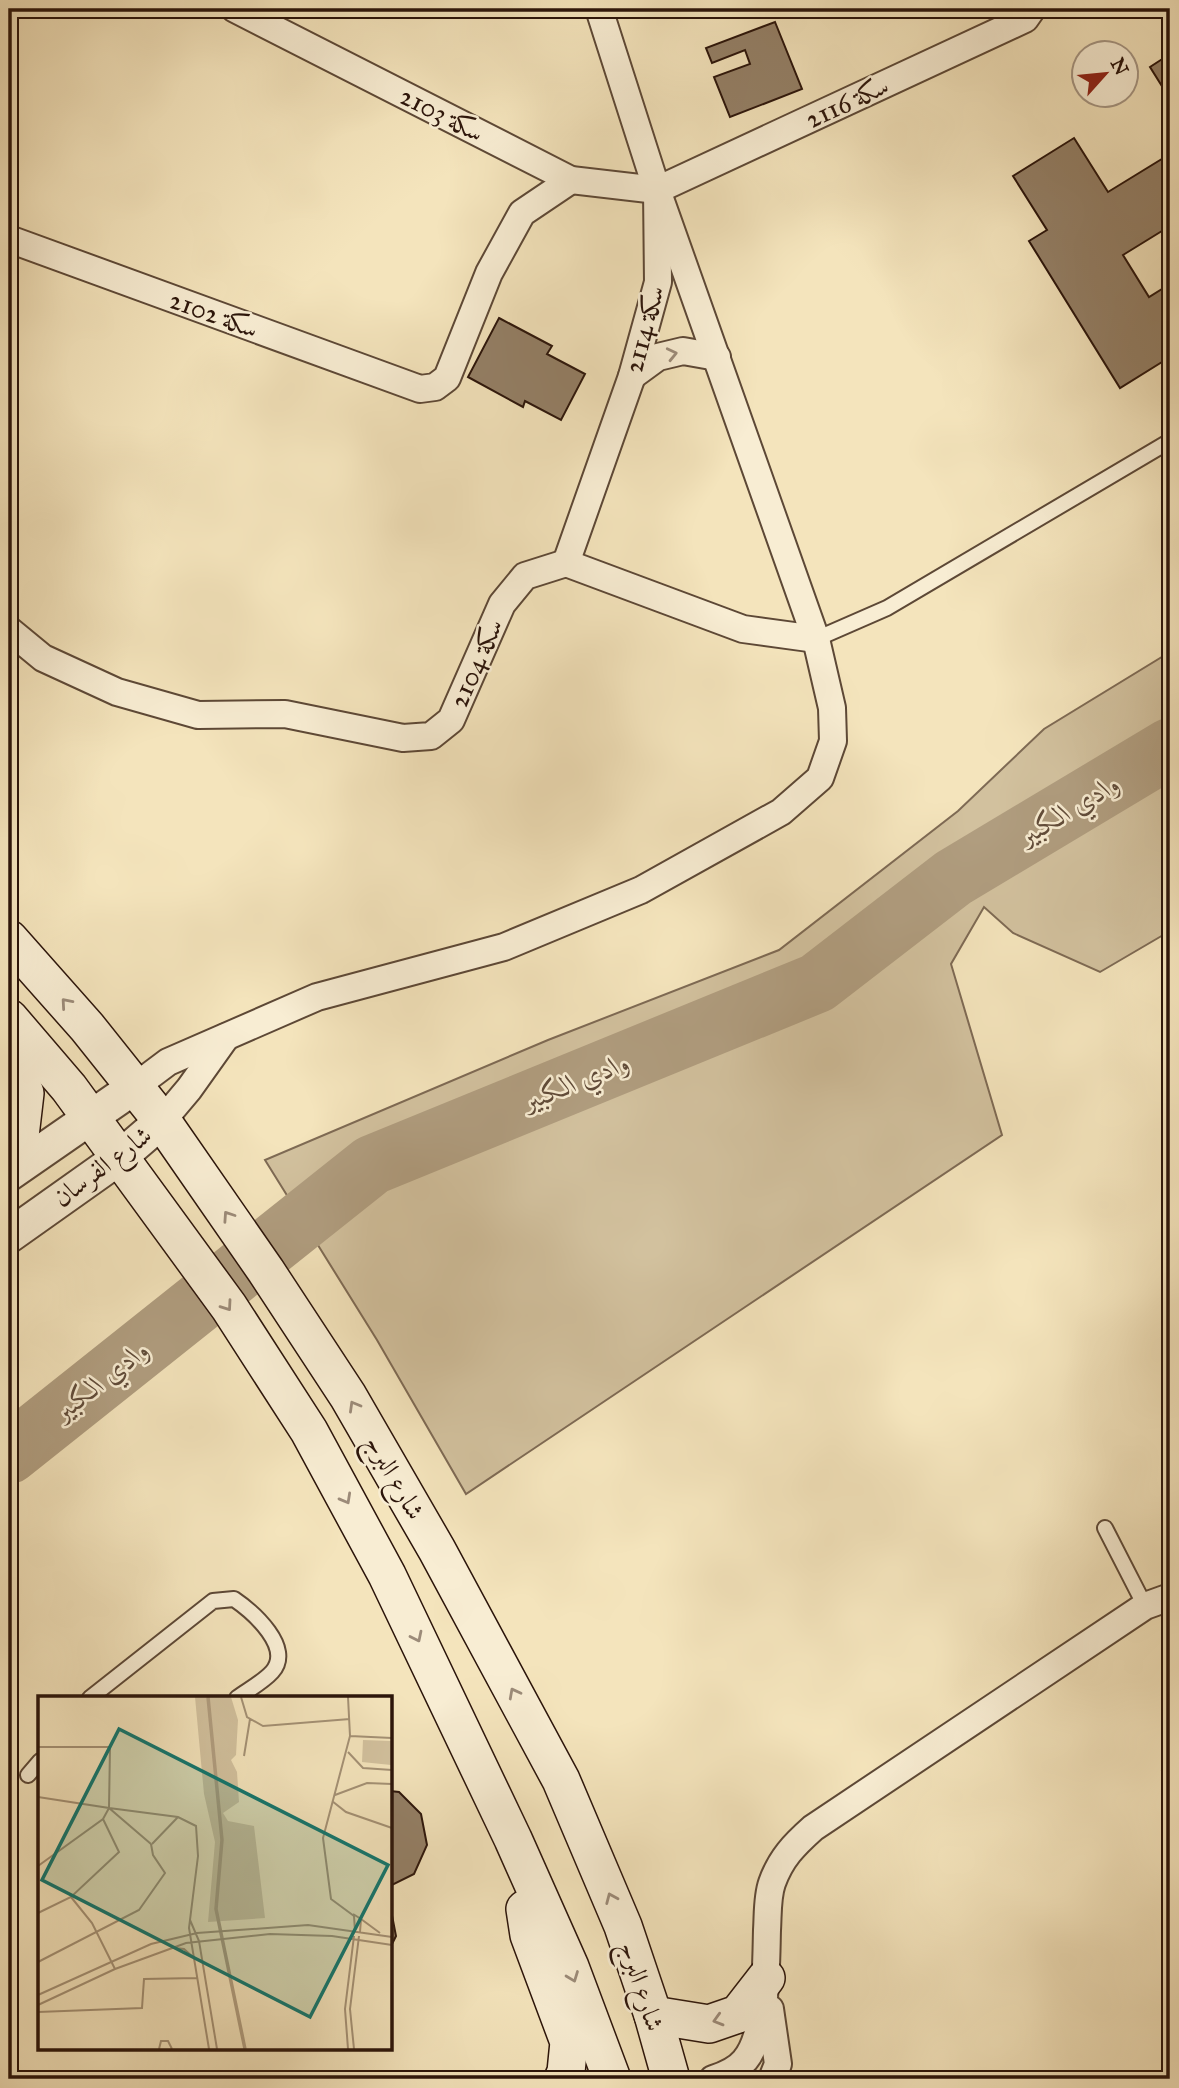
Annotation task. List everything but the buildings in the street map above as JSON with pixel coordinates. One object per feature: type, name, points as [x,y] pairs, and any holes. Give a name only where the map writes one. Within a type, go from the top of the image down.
[{"type":"main road","name":"شارع البرج","points":[[9,939],[87,1027],[162,1121],[348,1396],[437,1550],[561,1780],[623,1926],[671,2079]]},
{"type":"main road","name":"شارع البرج","points":[[9,1018],[69,1088],[229,1307],[309,1431],[387,1575],[513,1839],[570,1967],[612,2079]]},
{"type":"main road","points":[[9,1056],[25,1093],[19,1153],[9,1166]]},
{"type":"main road","points":[[513,1839],[529,1934],[569,2042],[563,2079]]},
{"type":"main road","points":[[653,2015],[709,2024],[738,2014],[766,1978]]},
{"type":"street","name":"سكة 2103","points":[[236,9],[571,180],[657,190]]},
{"type":"street","name":"سكة 2114","points":[[566,563],[632,376],[658,282],[657,190],[599,9]]},
{"type":"street","name":"سكة 2116","points":[[657,190],[1025,19],[1032,9]]},
{"type":"street","name":"سكة 2102","points":[[9,239],[420,388],[435,387],[447,377],[489,273],[522,213],[571,180]]},
{"type":"street","points":[[136,1086],[168,1062],[317,997],[504,947],[641,890],[781,812],[820,778],[834,741],[832,708],[816,639],[657,190]]},
{"type":"street","points":[[632,376],[658,357],[683,351],[718,358]]},
{"type":"street","points":[[566,563],[743,629],[816,639]]},
{"type":"street","name":"سكة 2104","points":[[9,631],[43,657],[117,692],[198,715],[285,714],[404,738],[431,736],[451,720],[502,604],[525,576],[566,563]]},
{"type":"street","points":[[162,1121],[190,1089],[227,1035]]},
{"type":"street","name":"شارع الفرسان","points":[[9,1174],[136,1086]]},
{"type":"street","name":"شارع الفرسان","points":[[9,1236],[118,1158],[162,1121]]},
{"type":"street","points":[[713,2079],[731,2072],[745,2060],[757,2038],[766,1978],[771,1885],[793,1845],[813,1828],[1145,1606],[1170,1597]]},
{"type":"street","points":[[766,1978],[778,2064],[772,2079]]},
{"type":"lane","points":[[816,639],[887,608],[1170,440]]},
{"type":"lane","points":[[1105,1528],[1145,1606]]},
{"type":"lane","points":[[93,1696],[213,1601],[234,1599],[254,1613],[278,1647],[279,1661],[272,1672],[240,1696]]},
{"type":"lane","points":[[28,1775],[38,1762]]},
{"type":"shaded area","points":[[1170,652],[1170,931],[1100,972],[1013,933],[984,907],[951,964],[1002,1135],[466,1494],[377,1340],[265,1160],[548,1040],[779,950],[958,811],[1044,729]]},
{"type":"waterway","name":"وادي الكبير","points":[[9,1454],[372,1165],[817,983],[953,878],[1170,748]]}]
